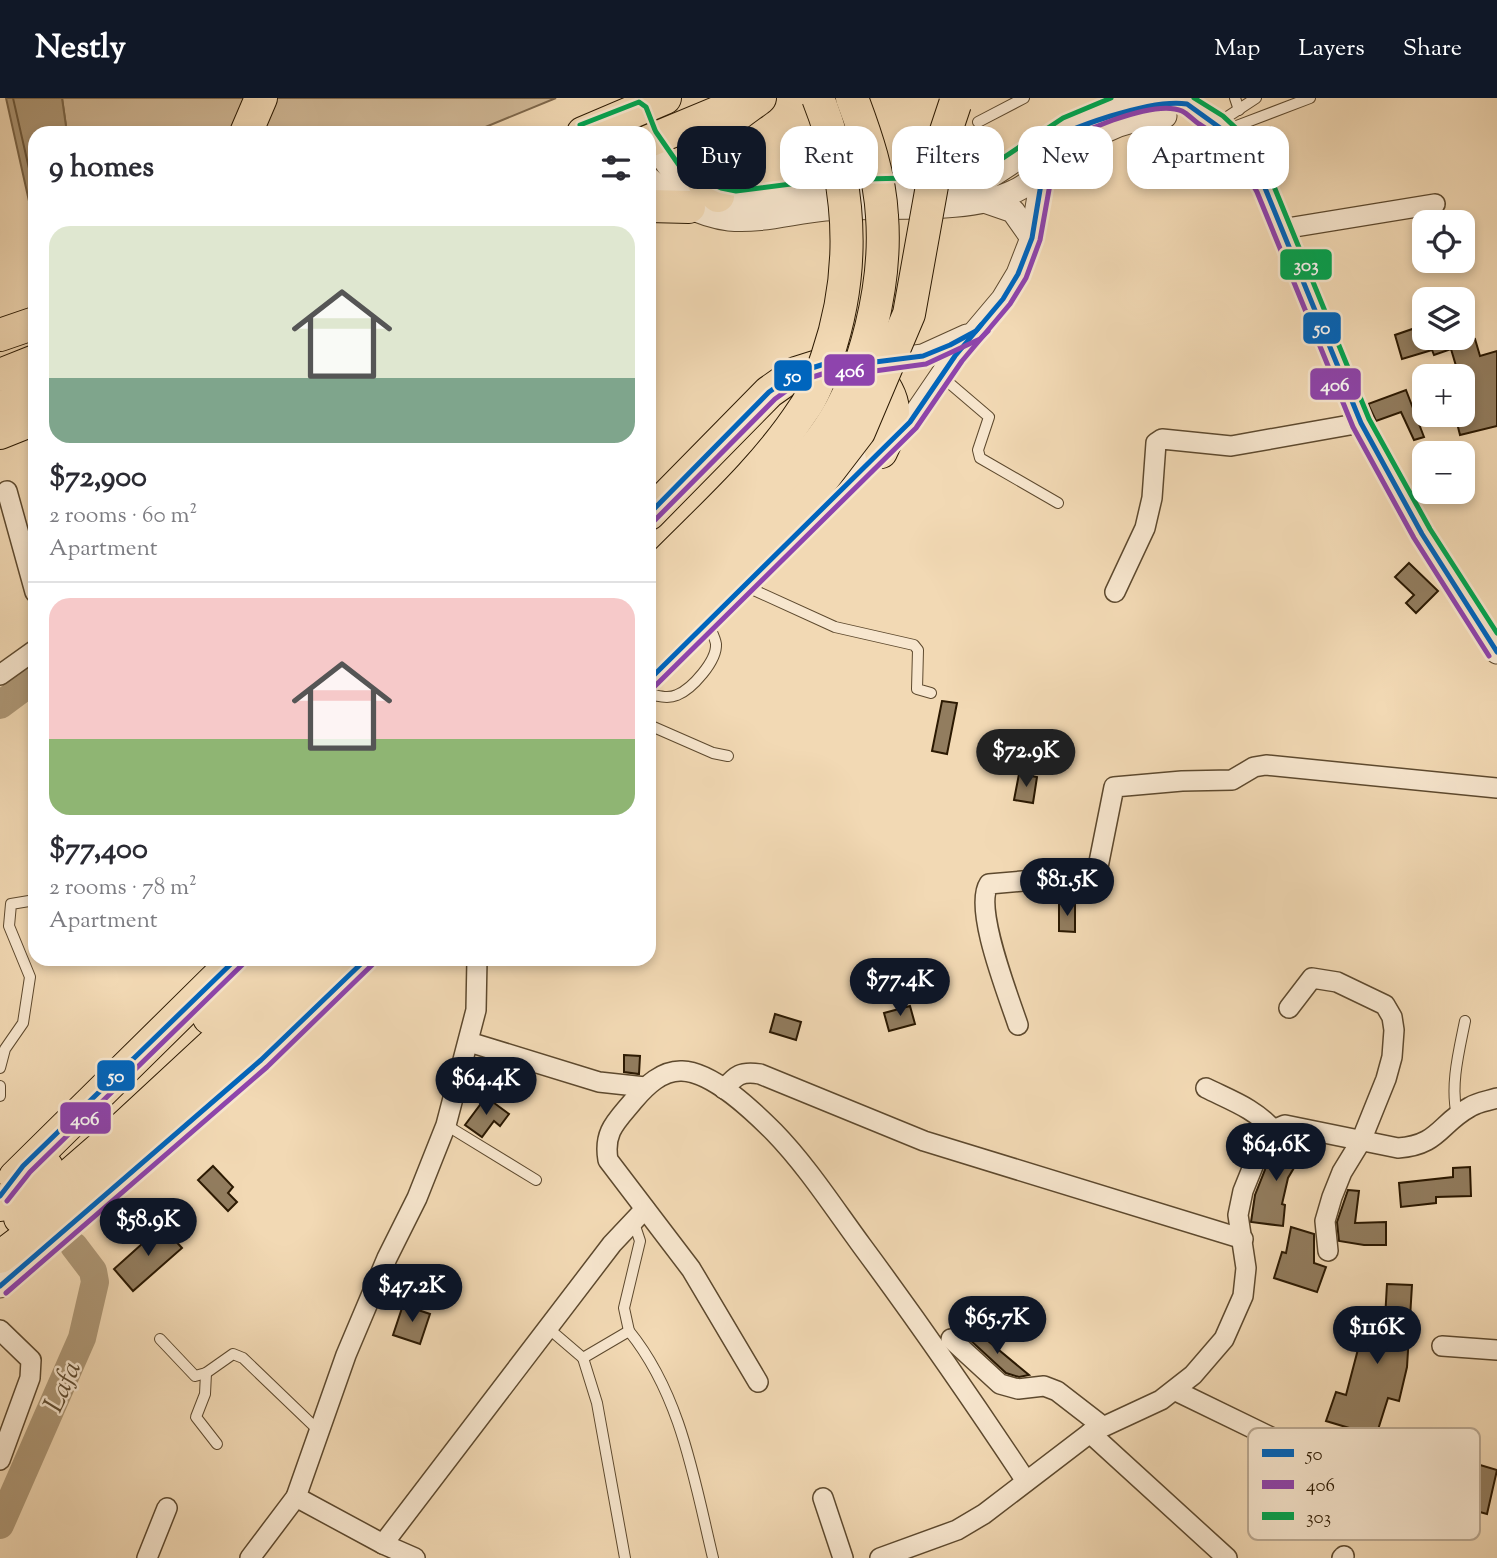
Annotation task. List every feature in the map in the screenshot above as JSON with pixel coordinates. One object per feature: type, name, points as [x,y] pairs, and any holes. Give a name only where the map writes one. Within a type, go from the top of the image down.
[{"type":"highway","points":[[249,126],[261,98]]},
{"type":"highway","points":[[646,126],[754,98]]},
{"type":"highway","points":[[656,205],[703,202],[699,161],[708,139],[760,98]]},
{"type":"highway","points":[[656,572],[761,464],[804,410],[822,371],[838,325],[849,243],[840,170],[818,98]]},
{"type":"highway","points":[[656,612],[784,481],[829,430],[855,377],[869,335],[882,216],[872,159],[852,98]]},
{"type":"highway","points":[[656,649],[813,492],[859,432],[909,314],[937,158],[955,104],[969,110]]},
{"type":"highway","points":[[0,335],[28,325]]},
{"type":"highway","points":[[656,507],[769,392],[796,373],[837,360],[867,363],[880,378],[895,409],[892,428],[881,452]]},
{"type":"highway","points":[[0,375],[28,364]]},
{"type":"highway","points":[[0,408],[28,397]]},
{"type":"highway","points":[[0,433],[28,422]]},
{"type":"highway","points":[[0,1196],[23,1166],[229,966]]},
{"type":"highway","points":[[0,1205],[117,1104],[265,966]]},
{"type":"highway","points":[[0,1235],[113,1138],[297,966]]},
{"type":"highway","points":[[0,1257],[82,1195],[334,966]]},
{"type":"street","points":[[1067,126],[1115,106],[1150,101],[1182,101],[1215,123],[1244,151],[1265,188],[1361,423],[1422,534],[1497,652]]},
{"type":"street","points":[[1113,127],[1129,120],[1150,116],[1215,123]]},
{"type":"street","points":[[656,147],[677,178],[703,202],[729,219],[779,216],[824,209],[984,201],[1018,189]]},
{"type":"street","points":[[656,182],[703,202],[736,200],[822,189],[953,186],[985,180],[1018,160]]},
{"type":"street","points":[[656,673],[910,422],[941,376],[1010,288],[1026,258],[1041,189]]},
{"type":"street","points":[[984,201],[1013,211],[1032,238]]},
{"type":"street","points":[[1282,229],[1435,204]]},
{"type":"street","points":[[867,363],[923,356],[976,331]]},
{"type":"street","points":[[1115,592],[1145,528],[1152,498],[1157,443],[1163,439],[1231,446],[1361,423]]},
{"type":"street","points":[[7,491],[28,567]]},
{"type":"street","points":[[0,675],[28,655]]},
{"type":"street","points":[[1018,1025],[991,937],[984,903],[986,888],[989,884],[1034,880],[1089,881],[1096,877],[1114,787],[1182,780],[1232,780],[1254,767],[1266,765],[1497,788]]},
{"type":"street","points":[[0,1286],[261,1060],[359,966]]},
{"type":"street","points":[[250,1558],[296,1497],[368,1301],[417,1198],[446,1125],[476,1010],[477,966]]},
{"type":"street","points":[[1289,1008],[1309,982],[1317,977],[1336,982],[1385,1005],[1392,1017],[1392,1057],[1387,1079],[1361,1141],[1342,1172],[1332,1197],[1325,1221],[1328,1251]]},
{"type":"street","points":[[469,1042],[598,1082],[645,1087]]},
{"type":"street","points":[[758,1382],[691,1269],[639,1214],[608,1160],[606,1145],[610,1131],[645,1087],[663,1075],[682,1071],[699,1075],[724,1089],[775,1134],[815,1182],[936,1346],[1026,1481]]},
{"type":"street","points":[[724,1089],[736,1075],[746,1072],[760,1074],[924,1141],[1243,1239]]},
{"type":"street","points":[[1206,1088],[1263,1118],[1273,1130]]},
{"type":"street","points":[[880,1558],[957,1530],[984,1514],[1095,1429],[1176,1391],[1224,1339],[1243,1296],[1246,1268],[1238,1215],[1243,1191],[1264,1139],[1273,1130],[1285,1125],[1398,1148],[1413,1147],[1427,1143],[1468,1107],[1497,1098]]},
{"type":"street","points":[[383,1544],[639,1214]]},
{"type":"street","points":[[0,1330],[31,1360],[30,1378],[0,1460]]},
{"type":"street","points":[[951,1339],[1000,1384],[1009,1388],[1044,1386],[1057,1391],[1227,1558]]},
{"type":"street","points":[[1442,1346],[1497,1350]]},
{"type":"street","points":[[1176,1391],[1252,1428]]},
{"type":"street","points":[[296,1497],[383,1544],[415,1558]]},
{"type":"street","points":[[823,1498],[843,1558]]},
{"type":"street","points":[[148,1558],[167,1508]]},
{"type":"lane","points":[[969,110],[1024,98]]},
{"type":"lane","points":[[1235,98],[1239,110]]},
{"type":"lane","points":[[1215,123],[1256,98]]},
{"type":"lane","points":[[1215,123],[1310,98]]},
{"type":"lane","points":[[941,376],[989,416],[988,426],[978,450],[979,458],[1058,503]]},
{"type":"lane","points":[[744,586],[835,627],[914,645],[918,650],[917,689],[931,693]]},
{"type":"lane","points":[[656,696],[677,695],[697,680],[714,654],[716,642],[707,622]]},
{"type":"lane","points":[[656,728],[700,748],[728,756]]},
{"type":"lane","points":[[0,1068],[5,1049],[23,1023],[30,976],[9,926],[11,904],[28,901]]},
{"type":"lane","points":[[1457,1117],[1455,1079],[1465,1021]]},
{"type":"lane","points":[[0,1086],[0,1096]]},
{"type":"lane","points":[[446,1125],[536,1180]]},
{"type":"lane","points":[[639,1214],[640,1241],[624,1308],[629,1331],[649,1355],[682,1433],[713,1558]]},
{"type":"lane","points":[[548,1328],[583,1358],[597,1403],[625,1558]]},
{"type":"lane","points":[[583,1358],[629,1331]]},
{"type":"lane","points":[[160,1339],[188,1372],[195,1376],[206,1373],[233,1354],[243,1358],[319,1431]]},
{"type":"lane","points":[[206,1373],[205,1394],[196,1418],[217,1444]]},
{"type":"shaded area","points":[[62,98],[556,98],[488,126],[66,126]]},
{"type":"water","points":[[6,98],[62,98],[66,126],[28,126],[28,197]]},
{"type":"building","points":[[1412,329],[1412,350],[1432,350],[1402,359],[1395,335]]},
{"type":"building","points":[[1475,339],[1480,356],[1497,351],[1497,426],[1460,435],[1458,427],[1475,427],[1475,364],[1455,364],[1451,350],[1475,350]]},
{"type":"building","points":[[1432,350],[1448,350],[1434,355]]},
{"type":"building","points":[[1406,390],[1412,406],[1412,427],[1420,427],[1424,437],[1414,440],[1401,412],[1376,421],[1368,404]]},
{"type":"building","points":[[1409,563],[1438,591],[1416,613],[1406,603],[1414,595],[1395,577]]},
{"type":"building","points":[[942,701],[957,703],[947,754],[932,751]]},
{"type":"building","points":[[1019,774],[1037,777],[1033,803],[1014,800]]},
{"type":"building","points":[[1059,904],[1075,904],[1075,932],[1059,931]]},
{"type":"building","points":[[910,1006],[915,1024],[889,1031],[884,1013]]},
{"type":"building","points":[[775,1014],[801,1022],[796,1040],[770,1032]]},
{"type":"building","points":[[624,1055],[640,1056],[639,1074],[624,1072]]},
{"type":"building","points":[[486,1097],[509,1114],[500,1126],[494,1121],[482,1137],[465,1125]]},
{"type":"building","points":[[1286,1138],[1307,1146],[1288,1178],[1282,1204],[1285,1205],[1283,1226],[1251,1222],[1255,1195],[1274,1147]]},
{"type":"building","points":[[213,1166],[233,1187],[228,1193],[237,1202],[228,1211],[198,1180]]},
{"type":"building","points":[[1470,1167],[1471,1196],[1436,1197],[1436,1203],[1401,1207],[1399,1183],[1453,1177],[1453,1168]]},
{"type":"building","points":[[1348,1190],[1359,1191],[1355,1223],[1386,1222],[1386,1245],[1339,1241],[1337,1222]]},
{"type":"building","points":[[162,1226],[182,1248],[133,1291],[114,1269]]},
{"type":"building","points":[[1291,1227],[1314,1234],[1314,1263],[1326,1267],[1317,1292],[1274,1278],[1282,1252],[1286,1253]]},
{"type":"building","points":[[1387,1284],[1412,1285],[1407,1367],[1399,1401],[1388,1398],[1379,1428],[1349,1428],[1326,1421],[1336,1392],[1346,1395],[1367,1315],[1385,1319]]},
{"type":"building","points":[[403,1305],[430,1314],[420,1344],[393,1335]]},
{"type":"building","points":[[976,1331],[1029,1375],[1019,1377],[1006,1373],[969,1339]]},
{"type":"building","points":[[1480,1465],[1497,1470],[1487,1514],[1480,1512]]},
{"type":"waterway","points":[[0,705],[28,684]]},
{"type":"waterway","name":"Lafa","points":[[0,1525],[82,1338],[95,1282],[93,1271],[74,1246]]},
{"type":"transit line","name":"303","points":[[656,132],[683,171],[721,188],[736,191],[822,180],[952,177],[982,172],[1063,118],[1111,98]]},
{"type":"transit line","name":"303","points":[[1194,98],[1223,116],[1238,130],[1273,184],[1369,419],[1430,529],[1497,633]]},
{"type":"transit line","name":"303","points":[[580,125],[639,102],[646,107],[653,126]]},
{"type":"transit line","name":"50","points":[[656,673],[910,422],[955,356],[1003,299],[1018,274],[1032,238],[1043,172],[1036,148],[1110,116],[1172,103],[1187,104],[1234,138],[1265,188],[1361,423],[1422,534],[1497,652]]},
{"type":"transit line","name":"406","points":[[656,685],[916,428],[962,361],[1010,304],[1026,278],[1040,240],[1052,173],[1046,152],[1112,120],[1169,108],[1184,112],[1219,138],[1251,181],[1353,427],[1414,538],[1489,656]]},
{"type":"transit line","name":"50","points":[[656,507],[769,392],[796,373],[837,360],[867,363],[923,356],[950,345],[976,331],[981,325]]},
{"type":"transit line","name":"406","points":[[656,519],[775,399],[800,381],[838,369],[867,372],[926,364],[980,339],[988,331]]},
{"type":"transit line","name":"50","points":[[0,1196],[23,1166],[229,966]]},
{"type":"transit line","name":"406","points":[[7,1201],[30,1172],[241,966]]},
{"type":"transit line","name":"50","points":[[0,1286],[261,1060],[359,966]]},
{"type":"transit line","name":"406","points":[[6,1293],[267,1067],[371,966]]}]
